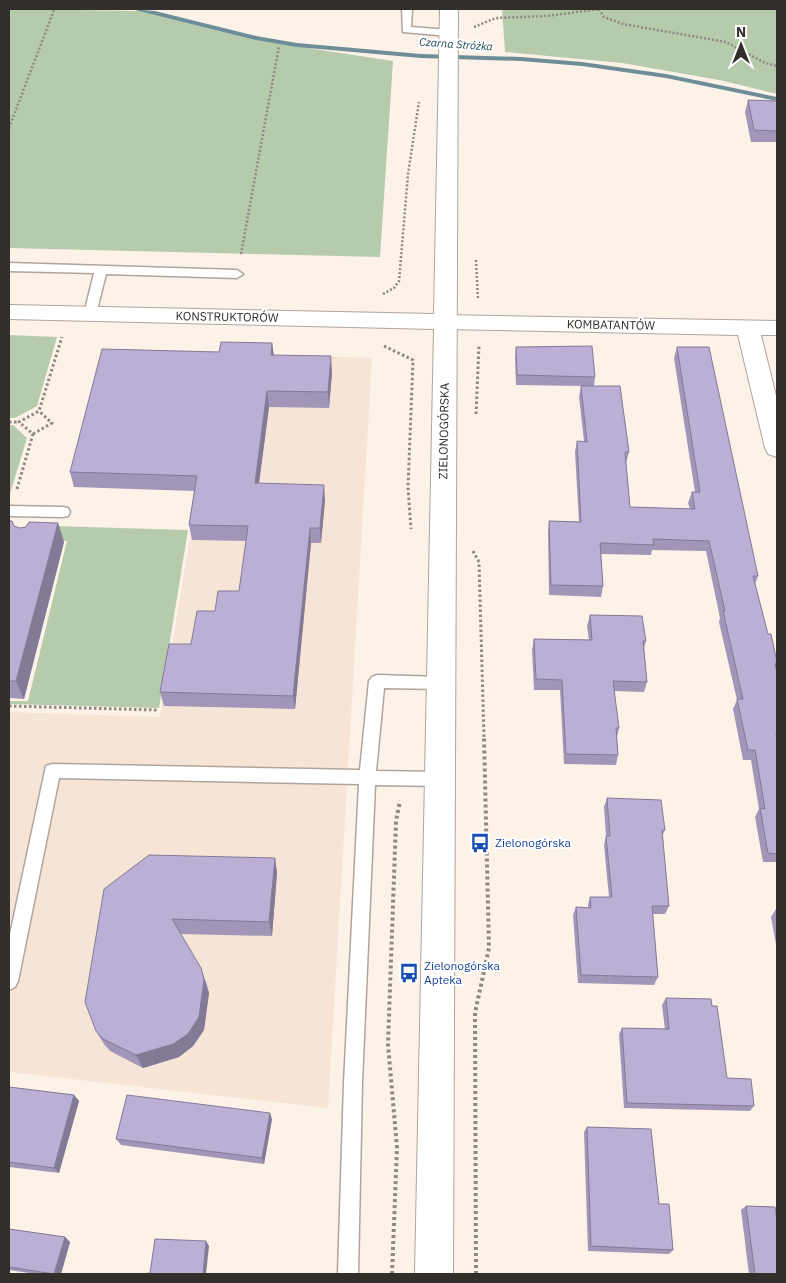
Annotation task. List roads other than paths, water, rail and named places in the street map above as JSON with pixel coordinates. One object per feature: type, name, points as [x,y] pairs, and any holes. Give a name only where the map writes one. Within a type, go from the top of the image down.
[{"type":"street","name":"ZIELONOGÓRSKA","points":[[434,1274],[449,9]]},
{"type":"street","name":"KONSTRUKTORÓW","points":[[9,312],[445,322]]},
{"type":"street","name":"KOMBATANTÓW","points":[[445,322],[777,328]]},
{"type":"street","points":[[748,328],[777,448]]},
{"type":"lane","points":[[407,9],[406,30],[449,39]]},
{"type":"lane","points":[[9,267],[237,274]]},
{"type":"lane","points":[[90,314],[101,270]]},
{"type":"lane","points":[[9,511],[34,518],[64,512]]},
{"type":"lane","points":[[348,1274],[353,1083],[366,777],[376,681],[441,683]]},
{"type":"lane","points":[[9,981],[52,772],[440,779]]},
{"type":"waterway","name":"Czarna Stróżka","points":[[134,9],[175,17],[256,38],[297,45],[421,56],[521,59],[610,67],[721,86],[777,99]]},
{"type":"place","name":"Zielonogórska","points":[[480,843]]},
{"type":"place","name":"Zielonogórska Apteka","points":[[409,973]]}]
